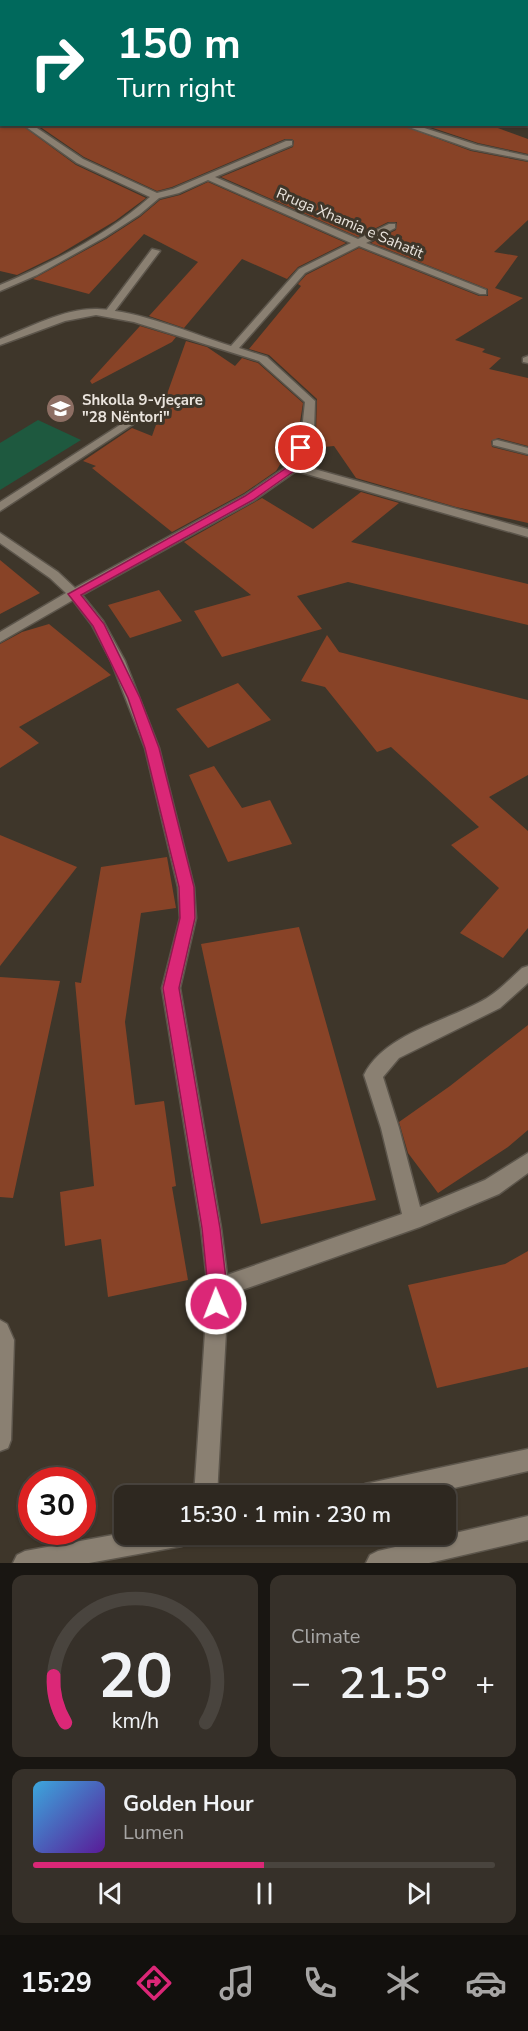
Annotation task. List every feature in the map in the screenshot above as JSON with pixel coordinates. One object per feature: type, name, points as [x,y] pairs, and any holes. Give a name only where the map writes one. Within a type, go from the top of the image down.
[{"type":"street","points":[[28,126],[80,161],[156,196]]},
{"type":"street","points":[[410,126],[475,147],[528,158]]},
{"type":"street","points":[[0,288],[18,281],[96,238],[140,212],[156,196],[209,178],[290,143]]},
{"type":"street","name":"Rruga Xhamia e Sahatit","points":[[209,178],[359,243],[483,292]]},
{"type":"street","points":[[233,349],[302,271],[392,226]]},
{"type":"street","points":[[108,314],[155,251]]},
{"type":"street","points":[[0,342],[63,318],[96,312],[136,319],[263,359],[310,401],[308,430],[294,467],[249,498],[74,594],[0,638]]},
{"type":"street","points":[[0,507],[137,417]]},
{"type":"street","points":[[497,443],[528,451]]},
{"type":"street","points":[[294,467],[528,533]]},
{"type":"street","points":[[0,537],[54,575],[74,594],[98,624],[134,698],[152,748],[186,887],[188,918],[171,988],[211,1228],[218,1288],[206,1485]]},
{"type":"street","points":[[413,1220],[374,1075],[393,1052],[494,1003],[528,973]]},
{"type":"street","points":[[218,1288],[413,1220],[492,1188],[528,1162]]},
{"type":"street","points":[[0,1331],[3,1340],[0,1440]]},
{"type":"street","points":[[415,1485],[528,1460]]},
{"type":"street","points":[[378,1563],[528,1528]]},
{"type":"street","points":[[25,1563],[122,1545]]},
{"type":"green space","points":[[38,420],[81,440],[0,490],[0,443]]},
{"type":"building","points":[[0,126],[23,126],[76,165],[146,198],[115,221],[58,255],[17,275],[0,271]]},
{"type":"building","points":[[39,126],[403,126],[471,151],[528,162],[528,220],[494,252],[518,256],[495,288],[523,298],[455,340],[485,349],[482,352],[501,358],[489,369],[528,378],[528,446],[498,438],[491,441],[492,447],[528,456],[528,523],[456,507],[356,478],[334,446],[324,447],[316,432],[317,399],[269,355],[249,349],[301,286],[298,284],[306,275],[359,248],[479,296],[488,296],[488,289],[371,243],[396,230],[397,222],[388,222],[358,237],[221,177],[293,147],[292,139],[285,139],[172,187],[157,191],[84,157]]},
{"type":"building","points":[[427,126],[492,126],[528,139],[528,154],[478,143]]},
{"type":"building","points":[[208,182],[346,243],[298,267],[287,279],[242,259],[184,328],[149,316],[198,262],[144,234],[89,294],[33,279],[106,239],[140,217],[160,200],[180,195]]},
{"type":"building","points":[[140,326],[176,337],[172,342],[92,384],[90,381]]},
{"type":"building","points":[[186,341],[207,347],[235,366],[242,358],[258,363],[303,403],[298,435],[276,471],[244,493],[172,532],[92,468],[96,466],[83,461],[132,428],[152,436]]},
{"type":"building","points":[[361,492],[399,503],[351,542],[528,584],[528,625],[348,582],[297,596],[322,629],[222,657],[194,611],[251,595],[184,542],[262,498],[313,529]]},
{"type":"building","points":[[0,560],[40,593],[0,614]]},
{"type":"building","points":[[159,590],[182,621],[130,638],[108,605]]},
{"type":"building","points":[[49,624],[111,675],[19,727],[39,743],[0,768],[0,644],[22,632]]},
{"type":"building","points":[[327,635],[339,652],[528,700],[528,775],[489,797],[528,831],[528,928],[503,958],[460,933],[499,888],[451,845],[479,827],[391,747],[377,752],[325,687],[301,681]]},
{"type":"building","points":[[238,683],[271,720],[208,748],[176,709]]},
{"type":"building","points":[[214,766],[242,808],[270,800],[292,844],[228,862],[189,775]]},
{"type":"building","points":[[0,835],[77,867],[0,966]]},
{"type":"building","points":[[167,857],[176,908],[141,913],[125,1022],[135,1105],[164,1101],[176,1186],[172,1187],[188,1280],[108,1297],[101,1239],[65,1246],[60,1192],[94,1186],[75,982],[81,983],[101,867]]},
{"type":"building","points":[[299,927],[376,1200],[261,1224],[201,944]]},
{"type":"building","points":[[0,977],[60,981],[13,1198],[0,1197]]},
{"type":"building","points":[[528,1025],[528,1130],[508,1147],[438,1193],[408,1153],[399,1122],[450,1086]]},
{"type":"building","points":[[528,1251],[528,1367],[437,1388],[408,1285],[505,1264]]},
{"type":"place","name":"Shkolla 9-vjeçare \"28 Nëntori\"","points":[[61,409]]},
{"type":"route","points":[[216,1304],[218,1288],[211,1228],[171,988],[188,918],[186,887],[152,748],[134,698],[98,624],[74,594],[249,498],[294,467],[301,448]]}]
